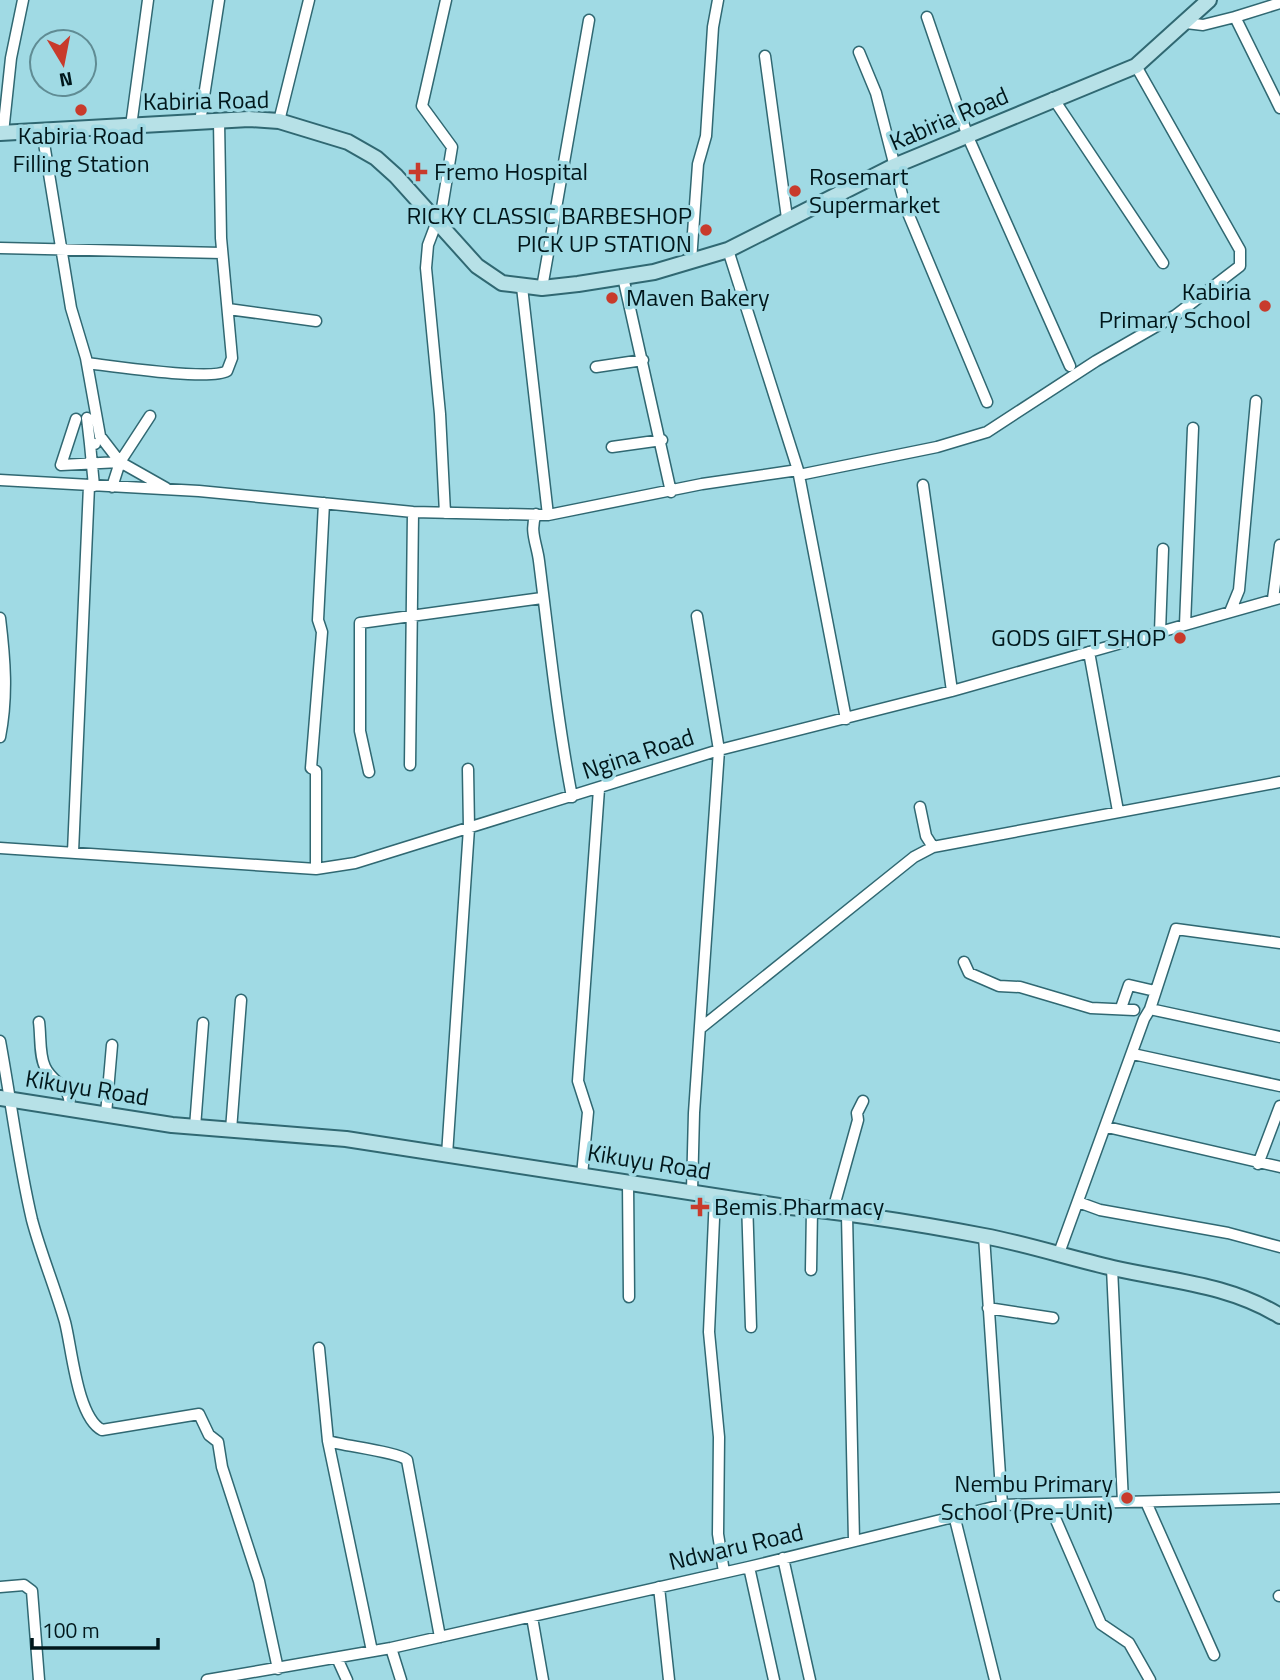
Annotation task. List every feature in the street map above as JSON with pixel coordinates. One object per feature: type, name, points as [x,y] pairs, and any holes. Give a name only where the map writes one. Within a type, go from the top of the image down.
[{"type":"main road","name":"Kabiria Road","points":[[1,133],[249,119],[279,121],[348,142],[376,158],[477,266],[502,283],[542,288],[623,277],[727,250],[894,166],[968,137],[1053,98],[1136,66],[1209,0]]},
{"type":"main road","name":"Kikuyu Road","points":[[6,1099],[195,1127],[345,1139],[715,1196],[833,1210],[847,1215],[984,1236],[1112,1268],[1237,1294],[1280,1316]]},
{"type":"street","points":[[1,133],[11,58],[23,0]]},
{"type":"street","points":[[131,126],[148,0]]},
{"type":"street","points":[[200,122],[219,0]]},
{"type":"street","points":[[279,121],[309,0]]},
{"type":"street","points":[[445,513],[440,414],[426,268],[428,245],[437,223],[452,147],[422,106],[446,0]]},
{"type":"street","points":[[691,261],[698,164],[706,136],[713,27],[718,0]]},
{"type":"street","points":[[1186,23],[1203,25],[1280,3]]},
{"type":"street","points":[[927,17],[968,137],[1070,366]]},
{"type":"street","points":[[1235,17],[1280,108]]},
{"type":"street","points":[[542,288],[589,20]]},
{"type":"street","points":[[859,52],[876,93],[905,206],[987,402]]},
{"type":"street","points":[[765,56],[787,218]]},
{"type":"street","points":[[0,481],[169,490],[413,512],[548,515],[702,484],[799,472],[937,447],[987,432],[1097,361],[1177,314],[1240,266],[1240,250],[1136,66]]},
{"type":"street","points":[[1053,98],[1163,263]]},
{"type":"street","points":[[87,363],[168,372],[224,374],[232,358],[222,253],[219,121]]},
{"type":"street","points":[[41,131],[50,191],[64,251],[71,308],[87,363],[100,436],[120,462],[169,490]]},
{"type":"street","points":[[0,248],[222,253]]},
{"type":"street","points":[[727,250],[799,472],[846,719]]},
{"type":"street","points":[[623,277],[662,440],[671,492]]},
{"type":"street","points":[[522,286],[548,515]]},
{"type":"street","points":[[228,309],[316,321]]},
{"type":"street","points":[[596,367],[643,360]]},
{"type":"street","points":[[1230,612],[1238,590],[1256,401]]},
{"type":"street","points":[[111,487],[120,462],[150,416]]},
{"type":"street","points":[[73,852],[92,486],[92,462],[90,444],[81,418],[61,465],[92,462],[120,462]]},
{"type":"street","points":[[1185,625],[1193,428]]},
{"type":"street","points":[[612,447],[662,440]]},
{"type":"street","points":[[90,444],[106,442]]},
{"type":"street","points":[[923,485],[952,691]]},
{"type":"street","points":[[316,869],[316,771],[312,768],[322,632],[318,620],[324,503]]},
{"type":"street","points":[[410,765],[413,512]]},
{"type":"street","points":[[536,514],[531,527],[539,558],[559,730],[572,797]]},
{"type":"street","points":[[1277,598],[1280,545]]},
{"type":"street","points":[[1160,632],[1163,550]]},
{"type":"street","points":[[369,772],[360,731],[360,623],[542,598]]},
{"type":"street","name":"Ngina Road","points":[[0,848],[316,869],[355,863],[719,750],[952,691],[1277,598]]},
{"type":"street","points":[[692,1191],[694,1113],[719,750],[697,616]]},
{"type":"street","points":[[0,618],[6,685],[6,707],[0,737]]},
{"type":"street","points":[[1089,652],[1118,811]]},
{"type":"street","points":[[447,1155],[469,828],[468,769]]},
{"type":"street","points":[[702,1027],[914,857],[933,847],[1280,782]]},
{"type":"street","points":[[582,1175],[588,1112],[579,1091],[578,1081],[599,789]]},
{"type":"street","points":[[920,807],[926,836],[933,847]]},
{"type":"street","points":[[1059,1253],[1144,1018],[1150,1009],[1176,929],[1280,943]]},
{"type":"street","points":[[964,962],[969,974],[999,986],[1020,987],[1091,1008],[1121,1007],[1133,1010]]},
{"type":"street","points":[[1121,1007],[1129,985],[1155,991]]},
{"type":"street","points":[[232,1130],[241,1000]]},
{"type":"street","points":[[1150,1009],[1280,1037]]},
{"type":"street","points":[[39,1022],[44,1065],[67,1089],[71,1099],[69,1108]]},
{"type":"street","points":[[195,1127],[202,1023]]},
{"type":"street","points":[[0,1041],[6,1099],[33,1221],[65,1324],[86,1412],[93,1426],[102,1430],[199,1414],[209,1435],[218,1442],[222,1467],[258,1581],[278,1669]]},
{"type":"street","points":[[106,1114],[113,1045]]},
{"type":"street","points":[[1133,1054],[1280,1086]]},
{"type":"street","points":[[833,1210],[858,1120],[857,1113],[863,1101]]},
{"type":"street","points":[[1258,1164],[1280,1105]]},
{"type":"street","points":[[1107,1126],[1258,1164],[1280,1167]]},
{"type":"street","points":[[628,1182],[629,1297]]},
{"type":"street","points":[[715,1196],[709,1332],[719,1437],[718,1534],[724,1572]]},
{"type":"street","points":[[747,1200],[751,1327]]},
{"type":"street","points":[[1078,1202],[1100,1210],[1280,1247]]},
{"type":"street","points":[[811,1270],[813,1209]]},
{"type":"street","points":[[847,1215],[854,1541]]},
{"type":"street","points":[[984,1236],[1002,1505]]},
{"type":"street","points":[[1112,1268],[1123,1502]]},
{"type":"street","points":[[988,1308],[1053,1318]]},
{"type":"street","points":[[319,1348],[328,1441],[372,1651]]},
{"type":"street","points":[[328,1441],[359,1450],[396,1454],[407,1460],[440,1637]]},
{"type":"street","points":[[1277,1498],[1280,1511]]},
{"type":"street","name":"Ndwaru Road","points":[[207,1680],[391,1648],[532,1617],[954,1519],[1002,1505],[1277,1498]]},
{"type":"street","points":[[1146,1502],[1214,1655]]},
{"type":"street","points":[[1049,1504],[1101,1624],[1129,1643],[1150,1680]]},
{"type":"street","points":[[954,1519],[995,1680]]},
{"type":"street","points":[[783,1558],[810,1680]]},
{"type":"street","points":[[749,1567],[774,1680]]},
{"type":"street","points":[[0,1587],[24,1585],[32,1591],[39,1680]]},
{"type":"street","points":[[659,1587],[669,1680]]},
{"type":"street","points":[[532,1617],[543,1680]]},
{"type":"street","points":[[391,1648],[401,1680]]},
{"type":"street","points":[[337,1658],[347,1680]]},
{"type":"place","name":"Kabiria Road Filling Station","points":[[81,110]]},
{"type":"place","name":"Fremo Hospital","points":[[418,172]]},
{"type":"place","name":"Rosemart Supermarket","points":[[795,191]]},
{"type":"place","name":"RICKY CLASSIC BARBESHOP PICK UP STATION","points":[[706,230]]},
{"type":"place","name":"Maven Bakery","points":[[612,298]]},
{"type":"place","name":"Kabiria Primary School","points":[[1265,306]]},
{"type":"place","name":"GODS GIFT SHOP","points":[[1180,638]]},
{"type":"place","name":"Bemis Pharmacy","points":[[700,1207]]},
{"type":"place","name":"Nembu Primary School (Pre-Unit)","points":[[1127,1498]]}]
